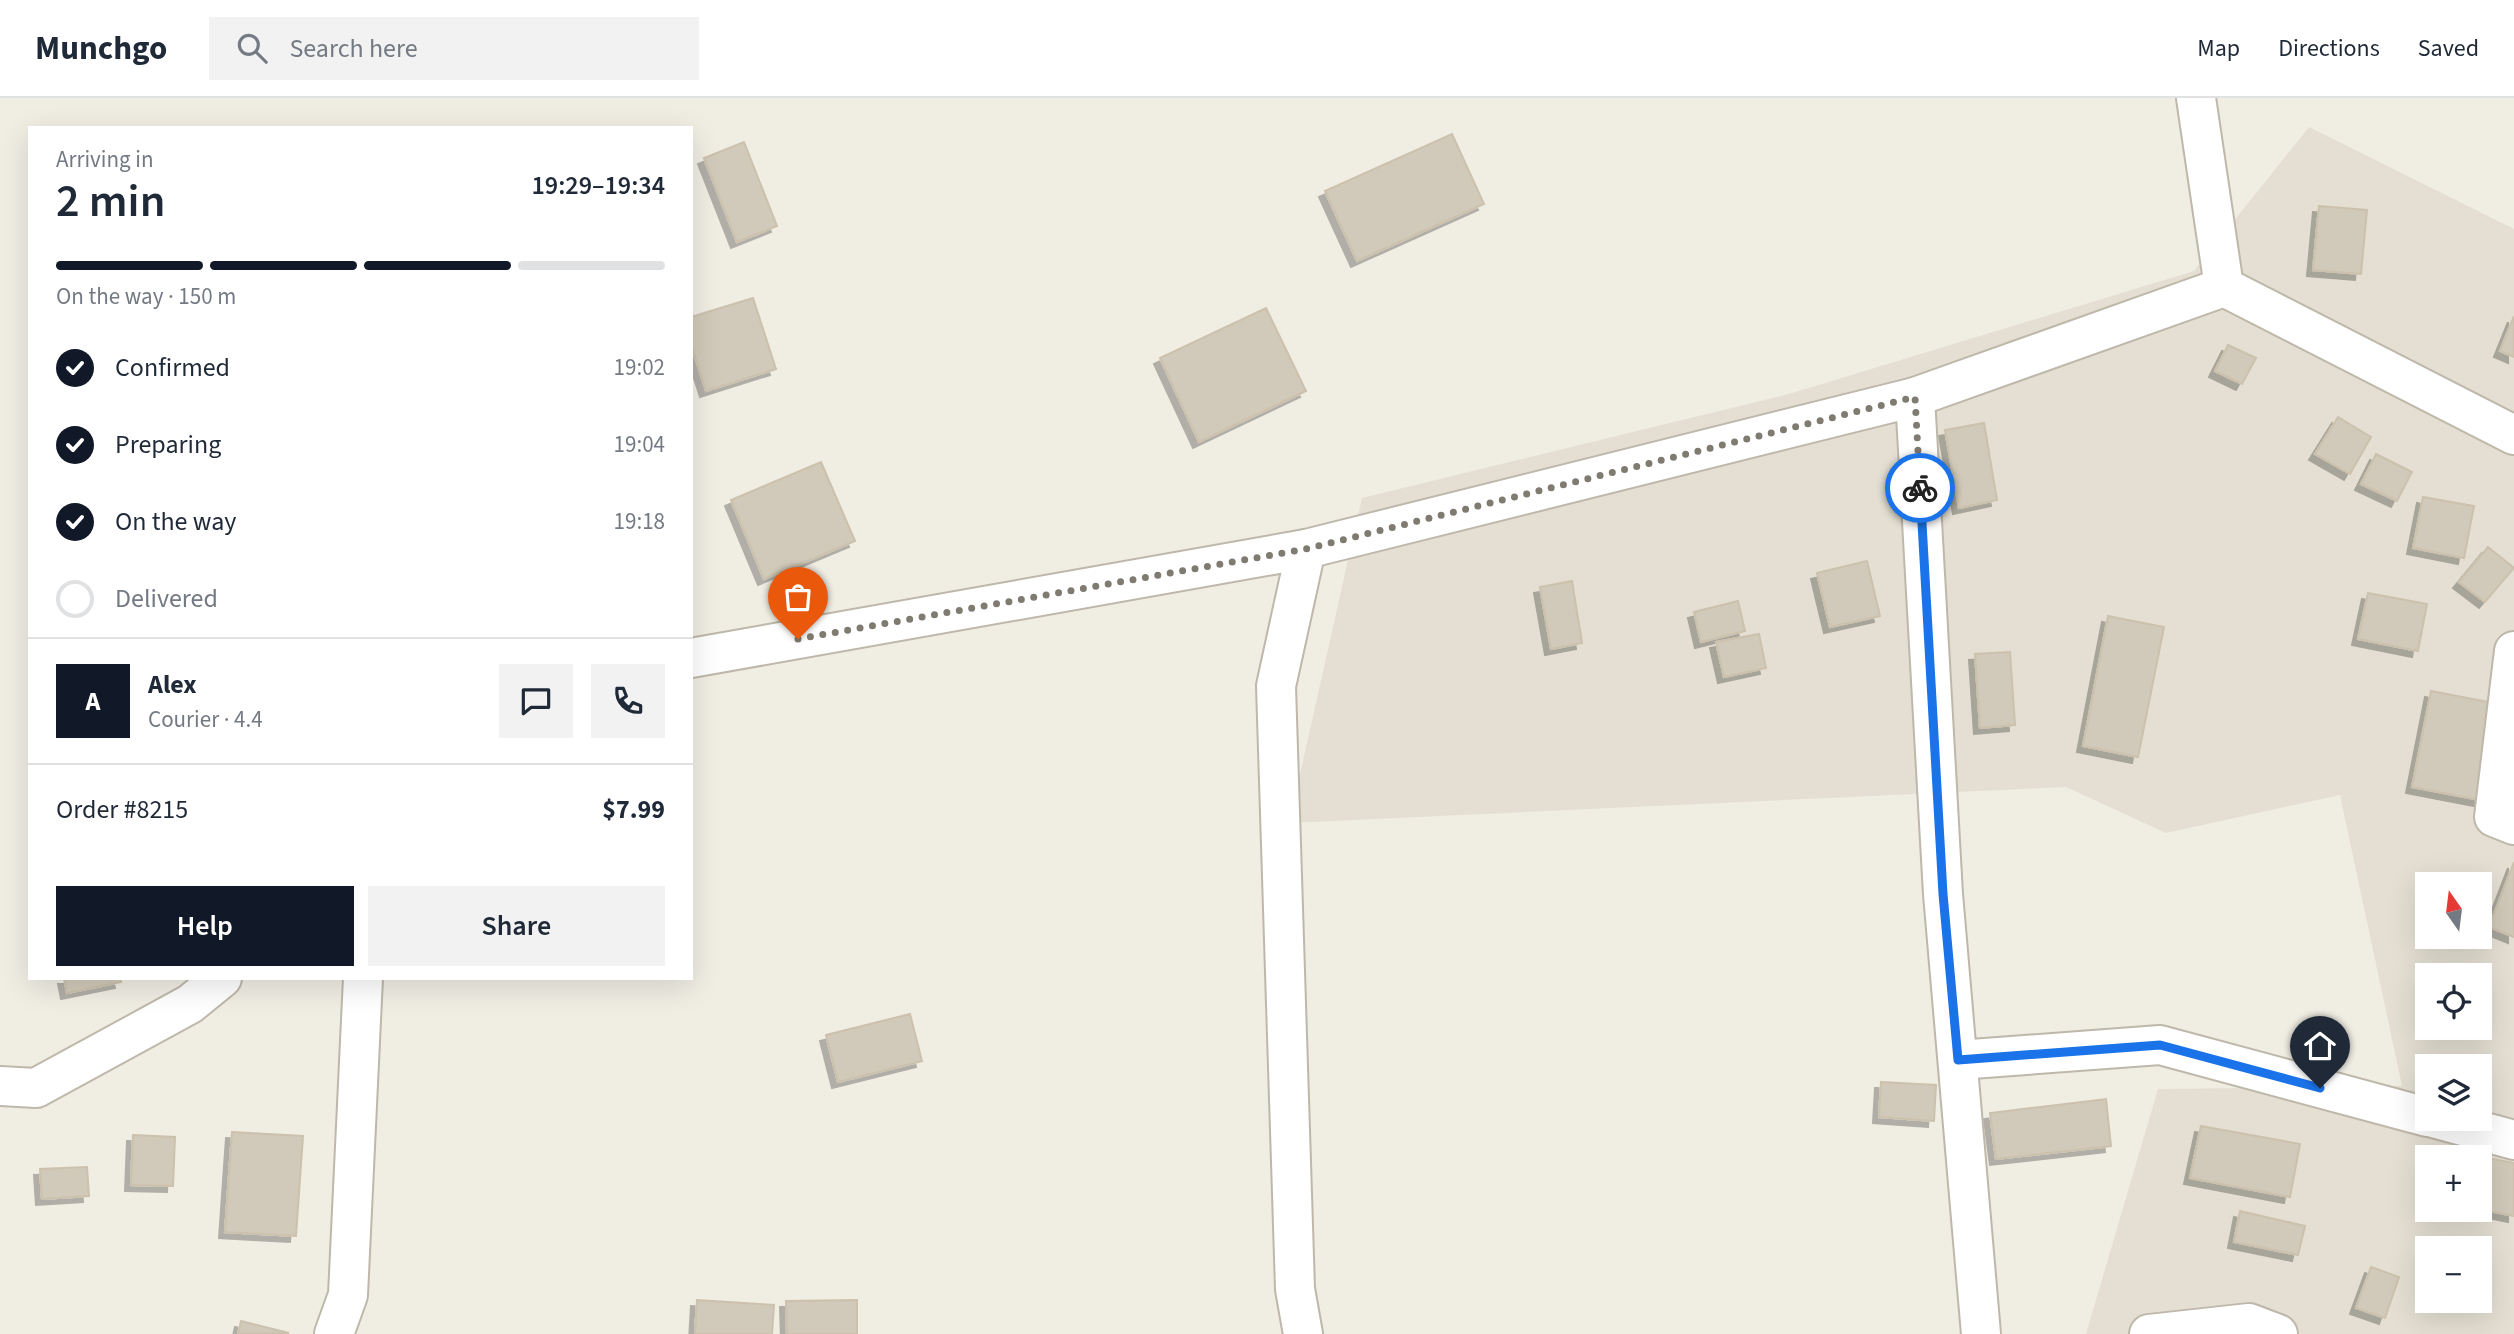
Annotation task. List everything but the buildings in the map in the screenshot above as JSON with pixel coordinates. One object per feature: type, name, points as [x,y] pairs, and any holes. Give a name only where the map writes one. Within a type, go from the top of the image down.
[{"type":"street","points":[[2196,98],[2224,287]]},
{"type":"street","points":[[693,658],[1306,549],[1915,397],[2224,287],[2514,435]]},
{"type":"street","points":[[1915,397],[1942,880],[1981,1334]]},
{"type":"street","points":[[1303,1334],[1295,1289],[1276,686],[1306,549]]},
{"type":"street","points":[[2514,651],[2494,817],[2514,825]]},
{"type":"street","points":[[0,1086],[36,1088],[190,1004],[220,980]]},
{"type":"street","points":[[334,1334],[348,1295],[363,980]]},
{"type":"street","points":[[1958,1060],[2160,1045],[2415,1114]]},
{"type":"street","points":[[2481,1131],[2514,1140]]},
{"type":"street","points":[[2149,1334],[2249,1323],[2278,1334]]},
{"type":"shaded area","points":[[2309,127],[2514,229],[2514,1334],[2086,1334],[2158,1089],[2402,1086],[2340,795],[2166,833],[2066,787],[1289,823],[1362,498],[1789,394],[2194,271]]},
{"type":"way so far","points":[[798,639],[1306,549],[1915,397],[1920,488]]},
{"type":"route","points":[[1920,488],[1943,894],[1958,1060],[2160,1045],[2320,1088]]}]
